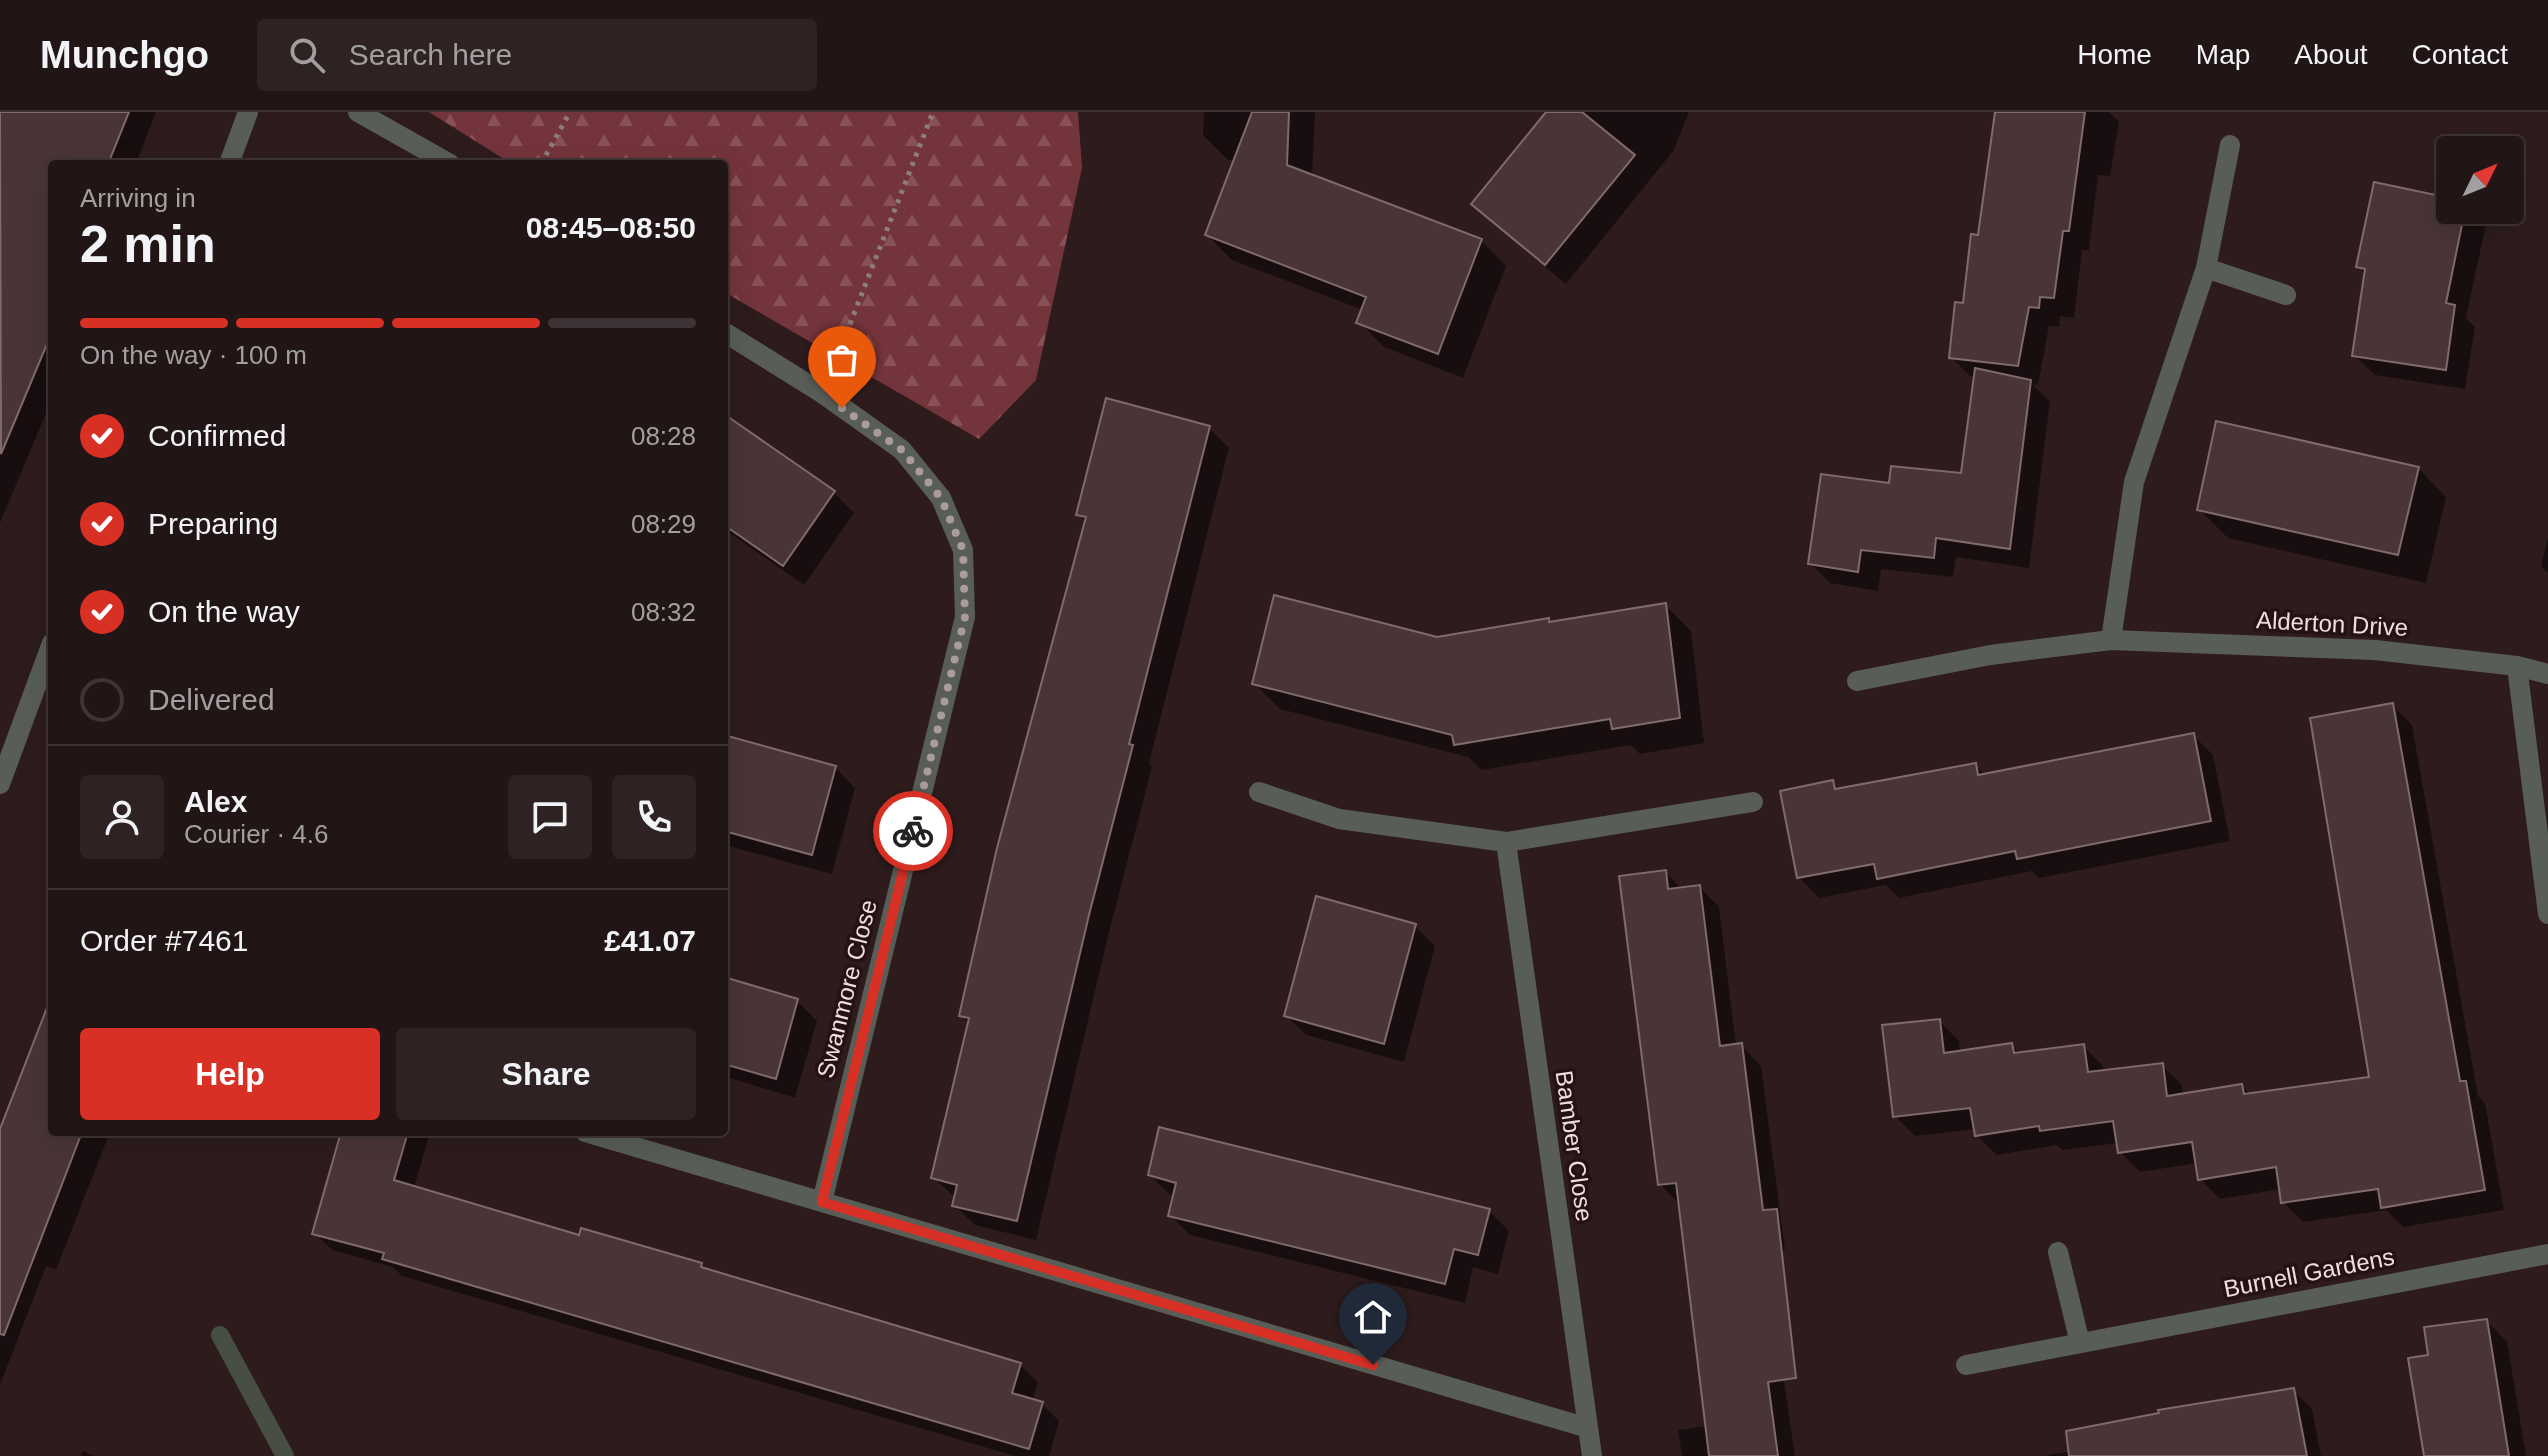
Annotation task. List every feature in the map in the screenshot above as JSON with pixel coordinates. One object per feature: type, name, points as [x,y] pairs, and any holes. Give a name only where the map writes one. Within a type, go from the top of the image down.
[{"type":"street","points":[[230,160],[248,112]]},
{"type":"street","points":[[358,112],[443,160]]},
{"type":"street","points":[[2111,640],[2134,482],[2206,268],[2230,145]]},
{"type":"street","points":[[2206,268],[2286,295]]},
{"type":"street","name":"Swanmore Close","points":[[728,334],[822,393],[902,450],[941,498],[963,550],[965,617],[822,1202]]},
{"type":"street","name":"Alderton Drive","points":[[1857,681],[1990,655],[2111,640],[2375,650],[2517,666],[2548,674]]},
{"type":"street","points":[[0,784],[48,654]]},
{"type":"street","points":[[2517,666],[2548,914]]},
{"type":"street","points":[[1259,792],[1339,819],[1506,842],[1753,802]]},
{"type":"street","name":"Bamber Close","points":[[1506,842],[1592,1456]]},
{"type":"street","points":[[599,1136],[1588,1428]]},
{"type":"street","points":[[2058,1252],[2080,1343]]},
{"type":"street","name":"Burnell Gardens","points":[[1966,1365],[2548,1254]]},
{"type":"path","points":[[543,160],[570,112]]},
{"type":"path","points":[[822,393],[933,112]]},
{"type":"green space","points":[[429,112],[1078,112],[1082,168],[1036,380],[979,439],[728,294],[728,160],[506,160]]},
{"type":"building","points":[[0,112],[129,112],[110,160],[48,160],[48,342],[1,454]]},
{"type":"building","points":[[1252,112],[1289,112],[1287,165],[1482,239],[1438,354],[1356,323],[1366,297],[1205,235]]},
{"type":"building","points":[[1546,112],[1582,112],[1635,155],[1545,265],[1471,204]]},
{"type":"building","points":[[1995,112],[2085,112],[2069,231],[2063,231],[2054,298],[2040,297],[2039,308],[2029,307],[2018,366],[1949,358],[1955,302],[1963,303],[1971,234],[1978,235]]},
{"type":"building","points":[[2374,182],[2436,195],[2436,224],[2462,224],[2446,303],[2455,305],[2446,370],[2352,356],[2365,269],[2356,267]]},
{"type":"building","points":[[1975,368],[2031,380],[2010,549],[1936,538],[1934,558],[1861,550],[1858,572],[1808,564],[1821,474],[1889,483],[1891,466],[1961,473]]},
{"type":"building","points":[[1106,398],[1210,426],[1129,744],[1133,745],[1089,915],[1017,1221],[952,1206],[957,1185],[931,1178],[969,1018],[959,1016],[997,848],[1086,517],[1076,515]]},
{"type":"building","points":[[728,417],[835,491],[783,566],[728,528]]},
{"type":"building","points":[[2216,421],[2419,467],[2398,555],[2197,510]]},
{"type":"building","points":[[1274,595],[1437,637],[1666,603],[1680,718],[1612,729],[1610,719],[1454,745],[1452,735],[1252,684]]},
{"type":"building","points":[[2393,703],[2460,1081],[2466,1081],[2485,1190],[2381,1208],[2378,1189],[2281,1203],[2276,1167],[2198,1180],[2192,1142],[2118,1153],[2113,1121],[2040,1131],[2039,1126],[1975,1136],[1970,1108],[1893,1117],[1882,1025],[1940,1019],[1944,1053],[2012,1043],[2014,1053],[2084,1044],[2088,1072],[2163,1063],[2167,1096],[2242,1084],[2244,1094],[2369,1077],[2310,718]]},
{"type":"building","points":[[2194,733],[2211,821],[2017,859],[2015,851],[1877,879],[1874,864],[1797,878],[1780,791],[1833,780],[1835,789],[1976,763],[1978,775]]},
{"type":"building","points":[[728,736],[836,766],[812,855],[728,832]]},
{"type":"building","points":[[1666,870],[1668,889],[1700,885],[1720,1046],[1742,1043],[1763,1210],[1777,1209],[1796,1378],[1768,1382],[1778,1456],[1709,1456],[1676,1183],[1658,1185],[1619,876]]},
{"type":"building","points":[[1316,896],[1416,924],[1384,1044],[1284,1016]]},
{"type":"building","points":[[728,978],[798,999],[776,1079],[728,1065]]},
{"type":"building","points":[[48,1005],[48,1136],[80,1136],[4,1335],[0,1334],[0,1129]]},
{"type":"building","points":[[1159,1127],[1490,1209],[1478,1255],[1454,1249],[1445,1284],[1168,1216],[1176,1183],[1148,1175]]},
{"type":"building","points":[[340,1136],[407,1136],[394,1180],[579,1235],[581,1228],[702,1263],[701,1267],[1021,1363],[1012,1393],[1043,1402],[1029,1449],[382,1259],[384,1253],[312,1234]]},
{"type":"building","points":[[2487,1319],[2509,1456],[2424,1456],[2408,1358],[2428,1355],[2424,1327]]},
{"type":"building","points":[[2294,1388],[2307,1456],[2069,1456],[2066,1431],[2159,1413],[2158,1410]]},
{"type":"waterway","points":[[220,1335],[285,1456]]},
{"type":"way so far","points":[[842,408],[902,450],[941,498],[963,550],[965,617],[913,831]]},
{"type":"route","points":[[913,831],[822,1202],[1373,1365]]}]
